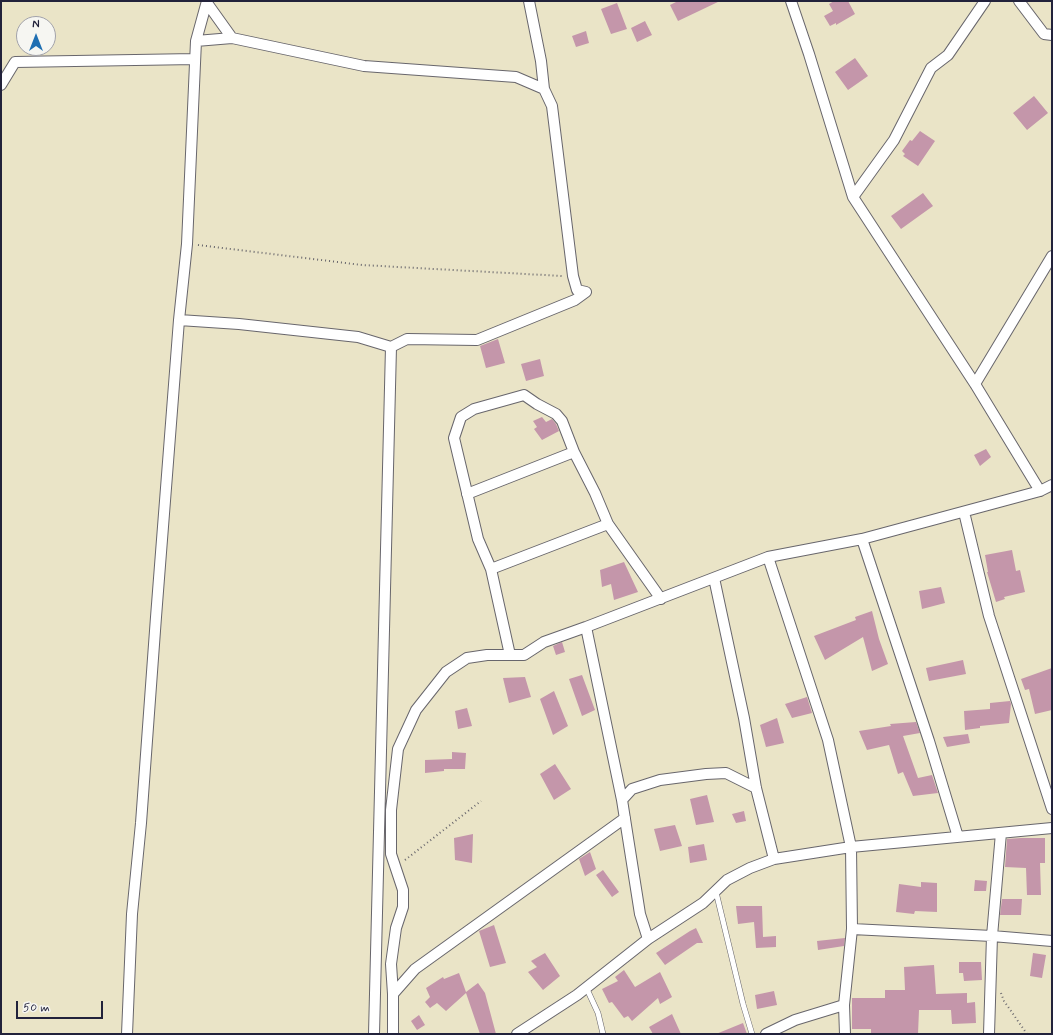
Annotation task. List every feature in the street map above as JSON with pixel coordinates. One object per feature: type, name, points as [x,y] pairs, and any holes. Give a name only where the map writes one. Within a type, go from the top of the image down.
[{"type":"street","points":[[179,320],[239,324],[358,338],[391,347],[407,339],[477,340],[575,300],[586,292],[577,290],[573,276],[552,106],[544,89],[541,61],[529,1]]},
{"type":"street","points":[[791,1],[810,54],[853,197],[975,384],[1040,491]]},
{"type":"street","points":[[853,197],[894,140],[932,68],[948,55],[985,1]]},
{"type":"street","points":[[1019,1],[1044,34],[1052,34]]},
{"type":"street","points":[[207,2],[232,38]]},
{"type":"street","points":[[127,1034],[132,914],[141,823],[179,320],[187,244],[196,41],[207,2]]},
{"type":"street","points":[[196,41],[232,38],[364,66],[516,77],[544,89]]},
{"type":"street","points":[[1,85],[15,62],[195,59]]},
{"type":"street","points":[[975,384],[1052,256]]},
{"type":"street","points":[[374,1034],[391,347]]},
{"type":"street","points":[[510,655],[491,568],[478,539],[454,438],[461,417],[474,409],[524,396],[556,414],[562,421],[574,452],[595,493],[608,524],[661,599]]},
{"type":"street","points":[[467,494],[574,452]]},
{"type":"street","points":[[393,1034],[391,964],[396,928],[403,907],[403,890],[391,854],[391,810],[398,749],[416,710],[446,672],[467,658],[487,655],[524,655],[544,642],[661,599],[768,557],[862,539],[1051,488]]},
{"type":"street","points":[[964,512],[989,616],[1052,809]]},
{"type":"street","points":[[491,568],[608,524]]},
{"type":"street","points":[[862,539],[929,741],[958,837]]},
{"type":"street","points":[[768,557],[828,740],[851,847],[852,929],[844,1005],[845,1034]]},
{"type":"street","points":[[714,578],[744,718],[756,788],[774,859]]},
{"type":"street","points":[[586,627],[622,800],[640,914],[648,939]]},
{"type":"street","points":[[622,800],[632,790],[660,780],[706,774],[726,773],[756,788]]},
{"type":"street","points":[[393,994],[415,969],[625,818]]},
{"type":"street","points":[[517,1034],[586,987],[648,939],[703,903],[727,880],[744,871],[774,859],[851,847],[1052,828]]},
{"type":"street","points":[[989,1034],[992,936],[1001,834]]},
{"type":"street","points":[[852,929],[992,936],[1052,941]]},
{"type":"street","points":[[766,1034],[795,1020],[844,1005]]},
{"type":"lane","points":[[716,891],[743,1004],[752,1034]]},
{"type":"lane","points":[[586,987],[598,1013],[603,1034]]},
{"type":"path","points":[[187,244],[362,265],[573,276]]},
{"type":"path","points":[[395,869],[411,854],[481,801]]},
{"type":"path","points":[[999,987],[1004,1001],[1027,1034]]},
{"type":"building","points":[[678,1],[720,1],[678,21],[670,5]]},
{"type":"building","points":[[834,1],[848,1],[855,14],[836,25],[836,23],[830,26],[824,16],[833,11],[829,4]]},
{"type":"building","points":[[617,3],[627,29],[611,34],[601,9]]},
{"type":"building","points":[[645,21],[652,35],[637,42],[631,28]]},
{"type":"building","points":[[586,31],[589,43],[576,47],[572,36]]},
{"type":"building","points":[[855,58],[868,76],[848,90],[835,72]]},
{"type":"building","points":[[1034,96],[1048,113],[1027,130],[1013,113]]},
{"type":"building","points":[[920,131],[935,141],[918,166],[903,156],[905,154],[902,151],[910,140],[912,141]]},
{"type":"building","points":[[923,193],[933,206],[901,229],[891,216]]},
{"type":"building","points":[[498,339],[505,363],[486,368],[480,346]]},
{"type":"building","points":[[540,359],[544,376],[526,381],[521,364]]},
{"type":"building","points":[[542,417],[546,422],[552,419],[559,431],[542,440],[534,429],[537,427],[533,421]]},
{"type":"building","points":[[986,449],[991,457],[980,466],[974,455]]},
{"type":"building","points":[[1012,550],[1016,571],[1020,570],[1025,592],[1004,597],[1005,599],[996,602],[987,572],[985,555]]},
{"type":"building","points":[[624,562],[638,592],[614,600],[611,584],[602,587],[600,570]]},
{"type":"building","points":[[941,587],[945,603],[922,609],[919,591]]},
{"type":"building","points":[[872,611],[879,639],[888,664],[872,671],[863,637],[825,660],[814,636],[856,620],[855,617]]},
{"type":"building","points":[[562,642],[565,652],[556,655],[553,646]]},
{"type":"building","points":[[963,660],[966,674],[929,681],[926,668]]},
{"type":"building","points":[[1052,668],[1052,710],[1035,714],[1029,689],[1025,690],[1021,679]]},
{"type":"building","points":[[582,675],[595,710],[582,716],[569,679]]},
{"type":"building","points":[[525,677],[531,697],[509,703],[503,678]]},
{"type":"building","points":[[554,691],[568,726],[553,735],[540,699]]},
{"type":"building","points":[[807,697],[812,713],[792,718],[785,704]]},
{"type":"building","points":[[1010,701],[1009,723],[980,726],[980,728],[965,730],[964,711],[990,709],[990,703]]},
{"type":"building","points":[[467,708],[472,726],[458,729],[455,711]]},
{"type":"building","points":[[777,718],[784,743],[766,747],[760,725]]},
{"type":"building","points":[[916,722],[920,733],[903,736],[918,778],[932,775],[938,793],[913,796],[903,772],[898,774],[889,745],[867,750],[859,731],[891,726],[890,724]]},
{"type":"building","points":[[968,734],[970,743],[947,747],[943,737]]},
{"type":"building","points":[[452,752],[466,753],[465,769],[444,769],[444,771],[425,773],[425,760],[452,759]]},
{"type":"building","points":[[555,764],[571,789],[554,800],[540,774]]},
{"type":"building","points":[[707,795],[714,822],[696,825],[690,799]]},
{"type":"building","points":[[744,811],[746,821],[736,823],[732,814]]},
{"type":"building","points":[[675,825],[682,846],[660,851],[654,829]]},
{"type":"building","points":[[473,834],[472,863],[455,860],[454,838]]},
{"type":"building","points":[[1045,838],[1045,863],[1040,863],[1041,895],[1027,895],[1026,868],[1005,867],[1007,839]]},
{"type":"building","points":[[704,844],[707,860],[690,863],[688,847]]},
{"type":"building","points":[[590,852],[596,869],[585,876],[579,859]]},
{"type":"building","points":[[603,870],[619,892],[612,897],[596,875]]},
{"type":"building","points":[[975,880],[987,881],[986,891],[974,891]]},
{"type":"building","points":[[921,882],[937,883],[937,912],[915,911],[914,914],[896,912],[899,884],[921,887]]},
{"type":"building","points":[[1002,899],[1022,899],[1021,915],[1000,915]]},
{"type":"building","points":[[736,906],[762,906],[763,937],[776,936],[776,947],[756,948],[754,922],[738,924]]},
{"type":"building","points":[[494,925],[506,963],[490,967],[479,931]]},
{"type":"building","points":[[696,928],[703,943],[697,943],[665,965],[656,953]]},
{"type":"building","points":[[845,938],[844,946],[818,950],[817,941]]},
{"type":"building","points":[[545,953],[560,976],[543,990],[528,972],[537,967],[531,961]]},
{"type":"building","points":[[1033,953],[1046,955],[1042,978],[1030,976]]},
{"type":"building","points":[[959,962],[981,962],[982,980],[964,981],[963,973],[959,973]]},
{"type":"building","points":[[934,965],[936,994],[967,993],[967,1003],[975,1002],[976,1023],[952,1024],[951,1010],[919,1010],[918,1034],[871,1034],[871,1029],[852,1029],[852,998],[885,998],[885,990],[905,990],[904,967]]},
{"type":"building","points":[[624,970],[635,987],[660,972],[672,997],[660,1004],[658,998],[632,1021],[628,1016],[624,1018],[612,1002],[609,1003],[602,989],[618,981],[615,977]]},
{"type":"building","points":[[459,973],[466,992],[478,983],[485,993],[496,1034],[480,1034],[466,993],[446,1011],[437,1003],[430,1008],[425,1002],[430,997],[426,988],[443,977],[444,979]]},
{"type":"building","points":[[774,991],[777,1005],[757,1009],[755,995]]},
{"type":"building","points":[[672,1014],[681,1034],[653,1034],[649,1027]]},
{"type":"building","points":[[419,1015],[425,1025],[417,1030],[411,1021]]},
{"type":"building","points":[[743,1023],[747,1034],[716,1034]]}]
